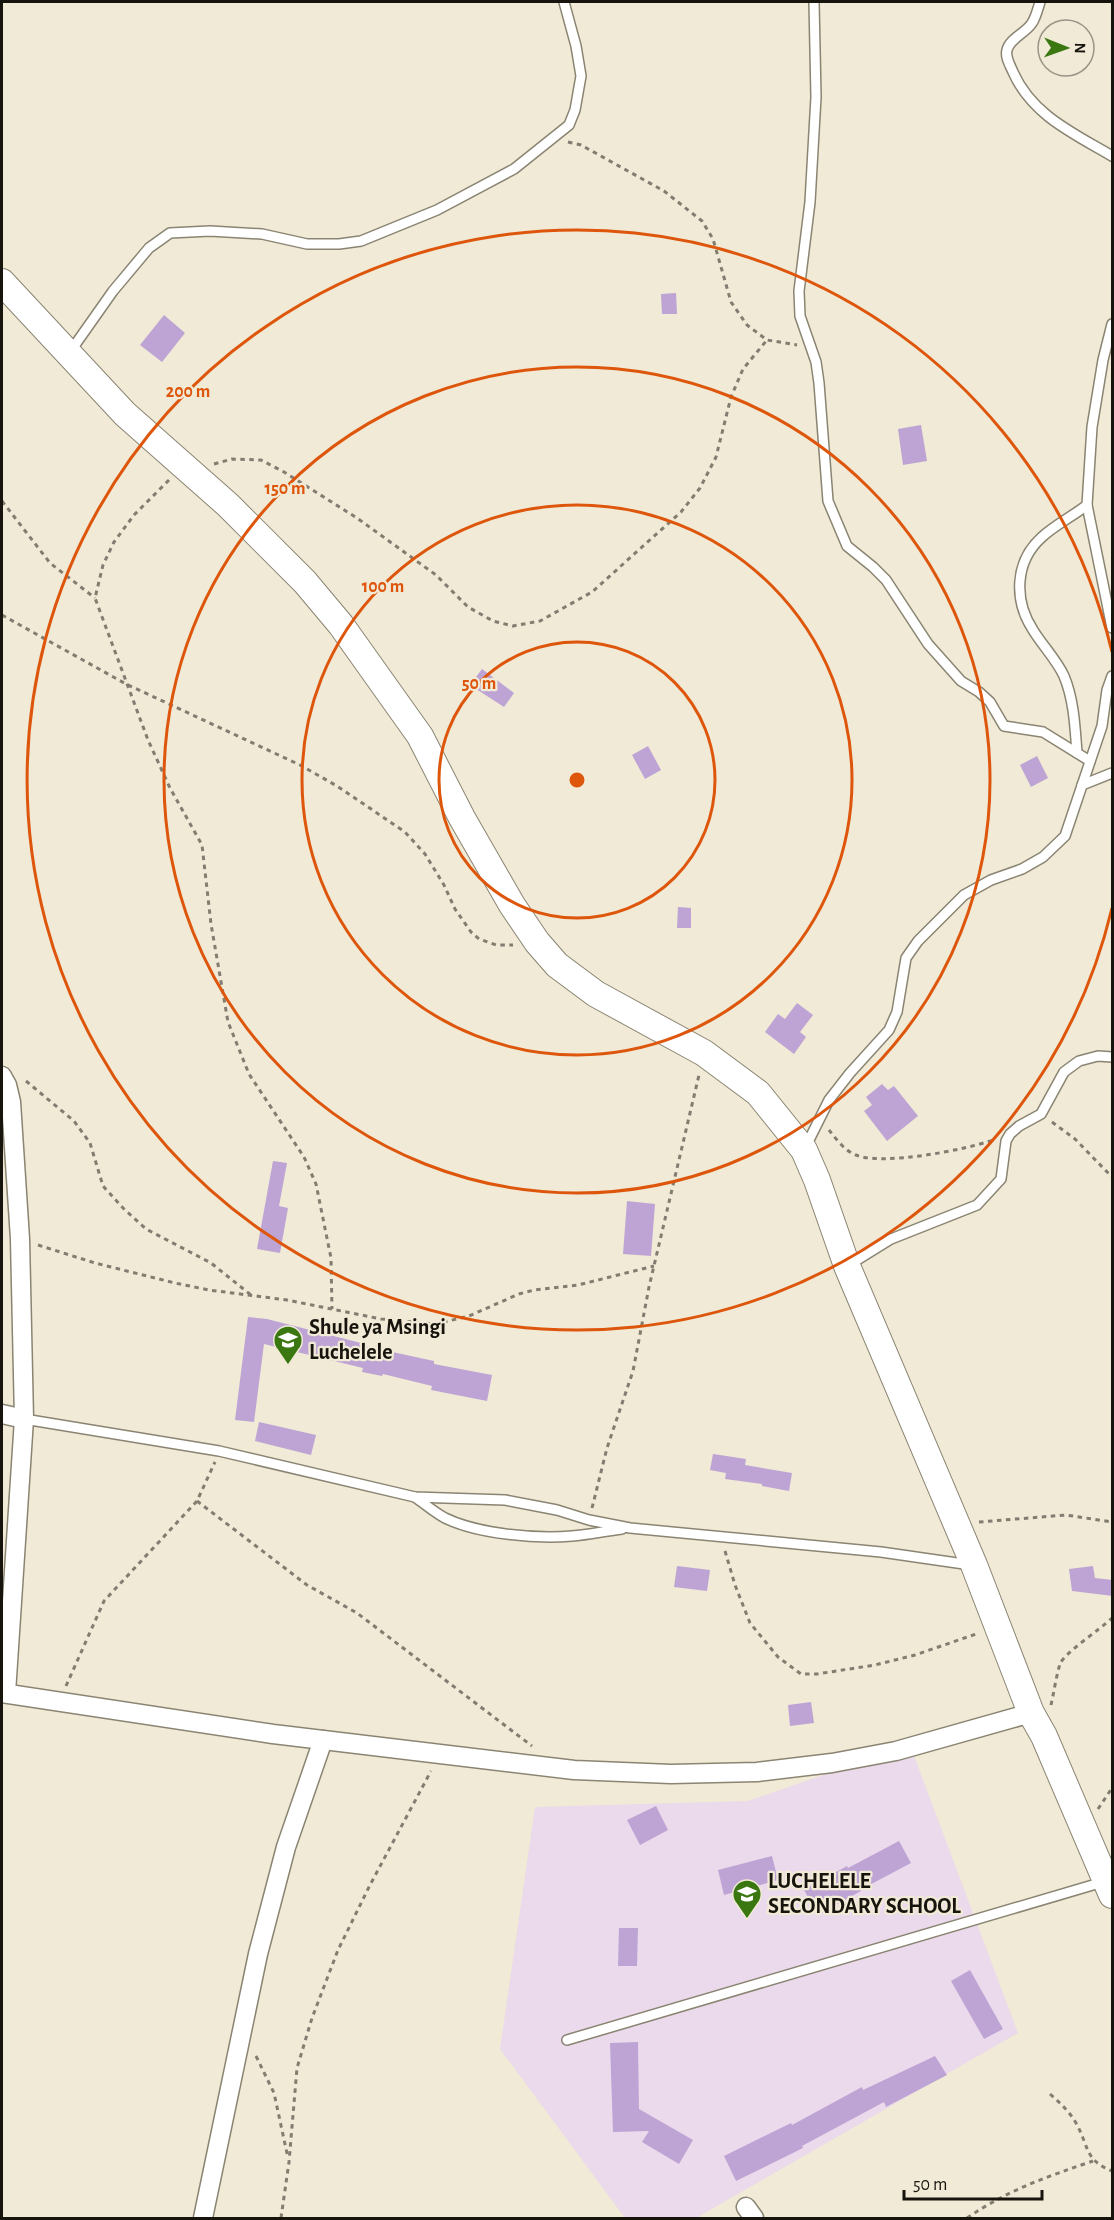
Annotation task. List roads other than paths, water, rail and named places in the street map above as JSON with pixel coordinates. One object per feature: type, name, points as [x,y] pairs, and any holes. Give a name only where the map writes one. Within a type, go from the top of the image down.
[{"type":"main road","points":[[2,282],[125,414],[190,472],[305,582],[341,625],[420,736],[462,818],[512,905],[537,942],[557,965],[596,994],[704,1053],[758,1093],[804,1150],[847,1266],[974,1565],[1031,1713],[1044,1736],[1109,1888]]},
{"type":"street","points":[[10,1077],[7,1085],[11,1102],[20,1239],[24,1419],[4,1693],[323,1740],[574,1770],[671,1774],[757,1772],[832,1763],[896,1751],[1031,1713]]},
{"type":"street","points":[[2,1233],[20,1239]]},
{"type":"street","points":[[2,1414],[24,1419]]},
{"type":"street","points":[[204,2218],[258,1954],[286,1848],[323,1740]]},
{"type":"lane","points":[[68,354],[113,291],[149,248],[170,233],[210,231],[262,234],[307,244],[361,241],[447,205],[514,169],[569,125],[575,110],[581,76],[576,46],[564,2]]},
{"type":"lane","points":[[814,2],[816,97],[813,155],[810,202],[799,291],[800,316],[811,348],[819,383],[828,501],[847,546],[886,580],[928,644],[961,681],[990,702],[1004,726],[1043,732],[1090,761]]},
{"type":"lane","points":[[1040,2],[1032,24],[1012,42],[1007,50],[1008,60],[1015,75],[1026,96],[1039,110],[1113,156]]},
{"type":"lane","points":[[1113,324],[1103,360],[1092,427],[1087,505],[1113,628]]},
{"type":"lane","points":[[1077,753],[1072,703],[1064,676],[1032,629],[1022,607],[1018,585],[1022,569],[1031,550],[1042,537],[1087,505]]},
{"type":"lane","points":[[804,1150],[829,1100],[850,1072],[889,1030],[897,1012],[906,958],[918,941],[964,896],[992,880],[1022,869],[1043,857],[1065,836],[1102,726],[1107,690],[1113,676]]},
{"type":"lane","points":[[1082,785],[1113,773]]},
{"type":"lane","points":[[847,1266],[891,1239],[977,1204],[1000,1179],[1006,1141],[1010,1134],[1019,1126],[1041,1114],[1064,1072],[1079,1061],[1098,1056],[1113,1057]]},
{"type":"lane","points":[[24,1419],[219,1450],[415,1497],[505,1500],[630,1527],[881,1552],[974,1565]]},
{"type":"lane","points":[[415,1497],[443,1517],[487,1531],[572,1536],[630,1527]]},
{"type":"lane","points":[[567,2040],[1109,1888]]},
{"type":"place","name":"Shule ya Msingi Luchelele","points":[[288,1366]]},
{"type":"place","name":"LUCHELELE SECONDARY SCHOOL","points":[[747,1920]]}]
